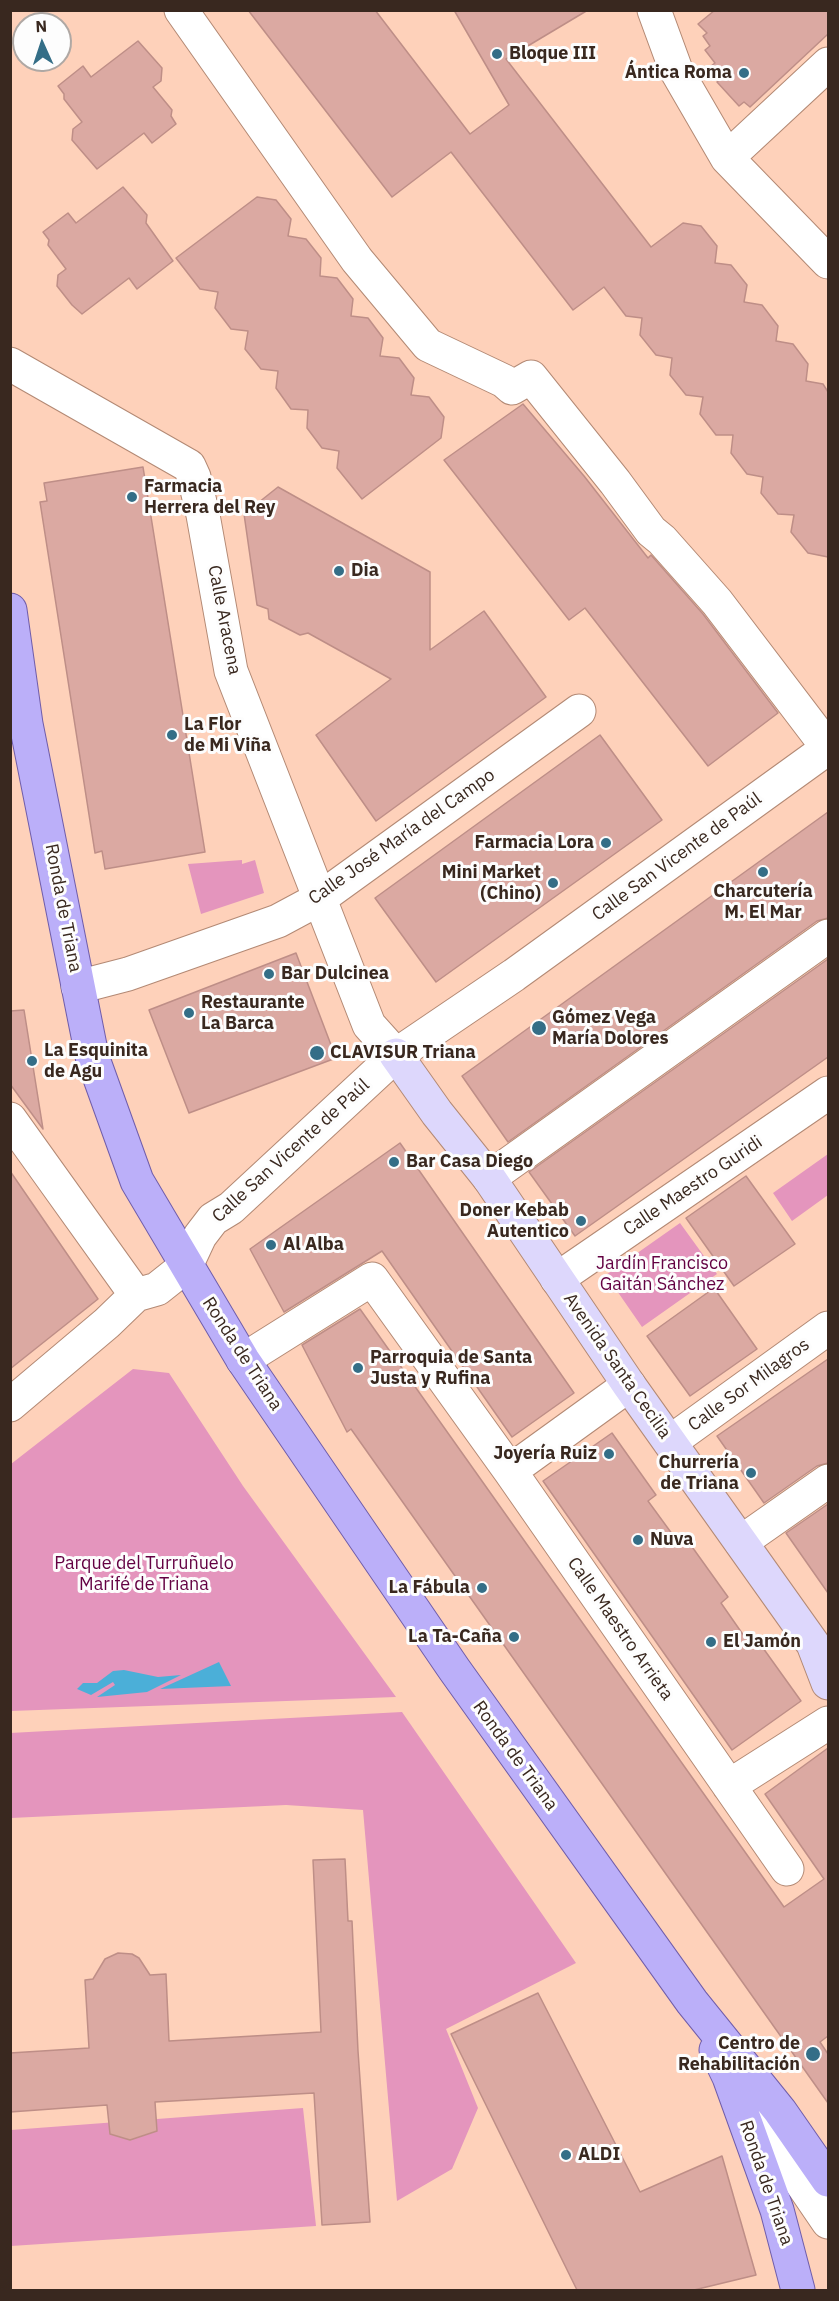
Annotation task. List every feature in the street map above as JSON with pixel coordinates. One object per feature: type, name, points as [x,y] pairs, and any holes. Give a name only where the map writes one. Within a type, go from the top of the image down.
[{"type":"main road","name":"Ronda de Triana","points":[[10,610],[26,724],[92,1056],[137,1181],[243,1360],[453,1669],[692,2002],[780,2111],[828,2180]]},
{"type":"main road","name":"Ronda de Triana","points":[[692,2002],[729,2077],[777,2210],[798,2290]]},
{"type":"street","points":[[181,10],[350,251],[428,345],[504,381],[512,388],[531,377],[651,531],[662,540],[717,602],[828,748]]},
{"type":"street","points":[[654,10],[676,70],[727,158],[828,262]]},
{"type":"street","points":[[727,158],[828,64]]},
{"type":"street","name":"Calle Aracena","points":[[10,364],[189,466],[203,514],[231,671],[369,1025],[396,1055]]},
{"type":"street","name":"Calle José María del Campo","points":[[78,987],[128,974],[278,921],[320,899],[579,711]]},
{"type":"street","name":"Calle San Vicente de Paúl","points":[[10,1405],[108,1323],[136,1295],[157,1289],[186,1266],[200,1236],[213,1219],[231,1208],[348,1102],[396,1055],[514,975],[828,748]]},
{"type":"street","points":[[489,1178],[828,936]]},
{"type":"street","name":"Avenida Santa Cecilia","points":[[396,1055],[437,1113],[489,1178],[629,1385],[813,1644],[828,1683]]},
{"type":"street","name":"Calle Maestro Guridi","points":[[557,1279],[828,1093]]},
{"type":"street","points":[[10,1119],[136,1295]]},
{"type":"street","name":"Calle Maestro Arrieta","points":[[243,1360],[372,1279],[510,1471],[787,1869]]},
{"type":"street","name":"Calle Sor Milagros","points":[[670,1442],[828,1328]]},
{"type":"street","points":[[510,1471],[629,1385]]},
{"type":"street","points":[[741,1542],[828,1481]]},
{"type":"street","points":[[729,1786],[828,1723]]},
{"type":"street","name":"Ronda de Triana","points":[[729,2077],[828,2222]]},
{"type":"green space","points":[[242,860],[242,864],[255,860],[264,893],[201,914],[188,864]]},
{"type":"green space","points":[[828,1154],[828,1195],[792,1221],[773,1193]]},
{"type":"green space","name":"Jardín Francisco Gaitán Sánchez","points":[[680,1223],[717,1274],[642,1327],[606,1275]]},
{"type":"green space","name":"Parque del Turruñuelo Marifé de Triana","points":[[133,1369],[169,1373],[243,1486],[396,1697],[11,1711],[11,1464]]},
{"type":"green space","points":[[402,1712],[576,1963],[446,2029],[478,2108],[452,2169],[397,2201],[363,1810],[286,1805],[11,1818],[10,1733]]},
{"type":"green space","points":[[303,2108],[316,2226],[11,2246],[11,2130]]},
{"type":"water","points":[[219,1662],[231,1686],[160,1689]]},
{"type":"water","points":[[124,1670],[158,1677],[181,1675],[147,1692],[97,1697],[115,1685],[113,1682],[91,1695],[77,1689],[83,1683],[97,1683],[113,1671]]},
{"type":"building","points":[[248,10],[375,10],[470,134],[509,105],[454,10],[588,10],[506,59],[651,247],[683,223],[701,226],[717,246],[715,263],[731,265],[747,285],[744,302],[762,305],[778,326],[776,341],[793,344],[808,364],[806,381],[823,384],[828,392],[828,557],[808,553],[791,532],[794,515],[778,514],[761,493],[763,477],[747,474],[731,453],[733,435],[716,435],[700,414],[703,397],[686,395],[670,375],[672,358],[656,355],[640,335],[642,318],[626,316],[604,287],[573,310],[451,152],[392,197]]},
{"type":"building","points":[[715,10],[828,10],[828,34],[750,107],[744,102],[739,106],[717,82],[722,77],[711,66],[715,63],[705,50],[710,46],[703,36],[707,33],[698,24]]},
{"type":"building","points":[[138,41],[162,68],[161,81],[153,87],[172,110],[171,116],[176,124],[152,143],[144,133],[97,169],[72,140],[73,129],[82,122],[64,99],[64,94],[58,86],[83,66],[91,77]]},
{"type":"building","points":[[123,187],[147,215],[146,223],[173,261],[137,289],[129,278],[82,314],[57,286],[58,275],[66,269],[48,245],[49,240],[43,232],[68,213],[76,223]]},
{"type":"building","points":[[257,197],[276,200],[291,219],[288,236],[306,239],[321,258],[320,276],[337,278],[353,299],[351,316],[368,318],[383,338],[380,356],[399,358],[414,378],[411,395],[429,397],[444,417],[441,438],[362,499],[337,468],[339,451],[322,448],[307,428],[308,410],[291,409],[276,388],[278,371],[261,369],[245,349],[248,331],[231,329],[215,308],[218,292],[200,289],[176,258]]},
{"type":"building","points":[[523,404],[584,476],[648,558],[651,555],[703,614],[778,713],[708,766],[585,608],[569,620],[444,460]]},
{"type":"building","points":[[143,467],[205,852],[105,869],[102,851],[95,853],[40,502],[47,501],[44,483]]},
{"type":"building","points":[[278,487],[430,572],[430,650],[484,611],[546,697],[376,821],[316,735],[391,679],[308,633],[300,635],[269,619],[268,609],[257,605],[244,514]]},
{"type":"building","points":[[600,735],[662,820],[436,982],[375,898]]},
{"type":"building","points":[[828,812],[828,918],[817,921],[508,1142],[462,1076]]},
{"type":"building","points":[[296,953],[336,1058],[189,1113],[149,1010]]},
{"type":"building","points":[[828,959],[828,1057],[575,1236],[529,1172]]},
{"type":"building","points":[[24,1010],[43,1129],[10,1084],[10,1011]]},
{"type":"building","points":[[400,1143],[574,1393],[512,1437],[382,1251],[284,1312],[250,1249]]},
{"type":"building","points":[[10,1171],[98,1299],[10,1369]]},
{"type":"building","points":[[746,1176],[795,1244],[734,1286],[686,1218]]},
{"type":"building","points":[[714,1288],[757,1349],[690,1396],[647,1336]]},
{"type":"building","points":[[360,1309],[784,1907],[824,1879],[765,1794],[828,1748],[828,2036],[820,2042],[828,2054],[828,2103],[351,1429],[347,1432],[302,1345]]},
{"type":"building","points":[[828,1359],[828,1463],[817,1466],[764,1503],[717,1436]]},
{"type":"building","points":[[612,1433],[656,1495],[648,1501],[678,1542],[685,1537],[728,1597],[721,1603],[751,1646],[758,1641],[801,1701],[732,1750],[543,1481]]},
{"type":"building","points":[[828,1504],[828,1593],[786,1533]]},
{"type":"building","points":[[345,1859],[348,1921],[352,1921],[370,2222],[322,2225],[314,2093],[155,2102],[157,2131],[130,2140],[110,2134],[107,2105],[10,2112],[10,2053],[89,2048],[85,1980],[93,1979],[105,1959],[118,1953],[132,1954],[139,1958],[150,1975],[166,1974],[169,2041],[321,2032],[313,1860]]},
{"type":"building","name":"ALDI","points":[[538,1993],[640,2192],[722,2156],[756,2275],[694,2290],[577,2290],[451,2034]]},
{"type":"place","name":"Bloque III","points":[[497,54]]},
{"type":"place","name":"Ántica Roma","points":[[744,73]]},
{"type":"place","name":"Farmacia Herrera del Rey","points":[[132,497]]},
{"type":"place","name":"Dia","points":[[339,571]]},
{"type":"place","name":"La Flor de Mi Viña","points":[[172,735]]},
{"type":"place","name":"Farmacia Lora","points":[[606,843]]},
{"type":"place","name":"Charcutería M. El Mar","points":[[763,872]]},
{"type":"place","name":"Mini Market (Chino)","points":[[553,883]]},
{"type":"place","name":"Bar Dulcinea","points":[[269,974]]},
{"type":"place","name":"Restaurante La Barca","points":[[189,1013]]},
{"type":"place","name":"Gómez Vega María Dolores","points":[[539,1028]]},
{"type":"place","name":"CLAVISUR Triana","points":[[317,1053]]},
{"type":"place","name":"La Esquinita de Agu","points":[[32,1061]]},
{"type":"place","name":"Bar Casa Diego","points":[[394,1162]]},
{"type":"place","name":"Doner Kebab Autentico","points":[[581,1221]]},
{"type":"place","name":"Al Alba","points":[[271,1245]]},
{"type":"place","name":"Parroquia de Santa Justa y Rufina","points":[[358,1368]]},
{"type":"place","name":"Joyería Ruiz","points":[[609,1454]]},
{"type":"place","name":"Churrería de Triana","points":[[751,1473]]},
{"type":"place","name":"Nuva","points":[[638,1540]]},
{"type":"place","name":"La Fábula","points":[[482,1588]]},
{"type":"place","name":"La Ta-Caña","points":[[514,1637]]},
{"type":"place","name":"El Jamón","points":[[711,1642]]},
{"type":"place","name":"Centro de Rehabilitación","points":[[813,2054]]},
{"type":"place","name":"ALDI","points":[[566,2155]]}]
